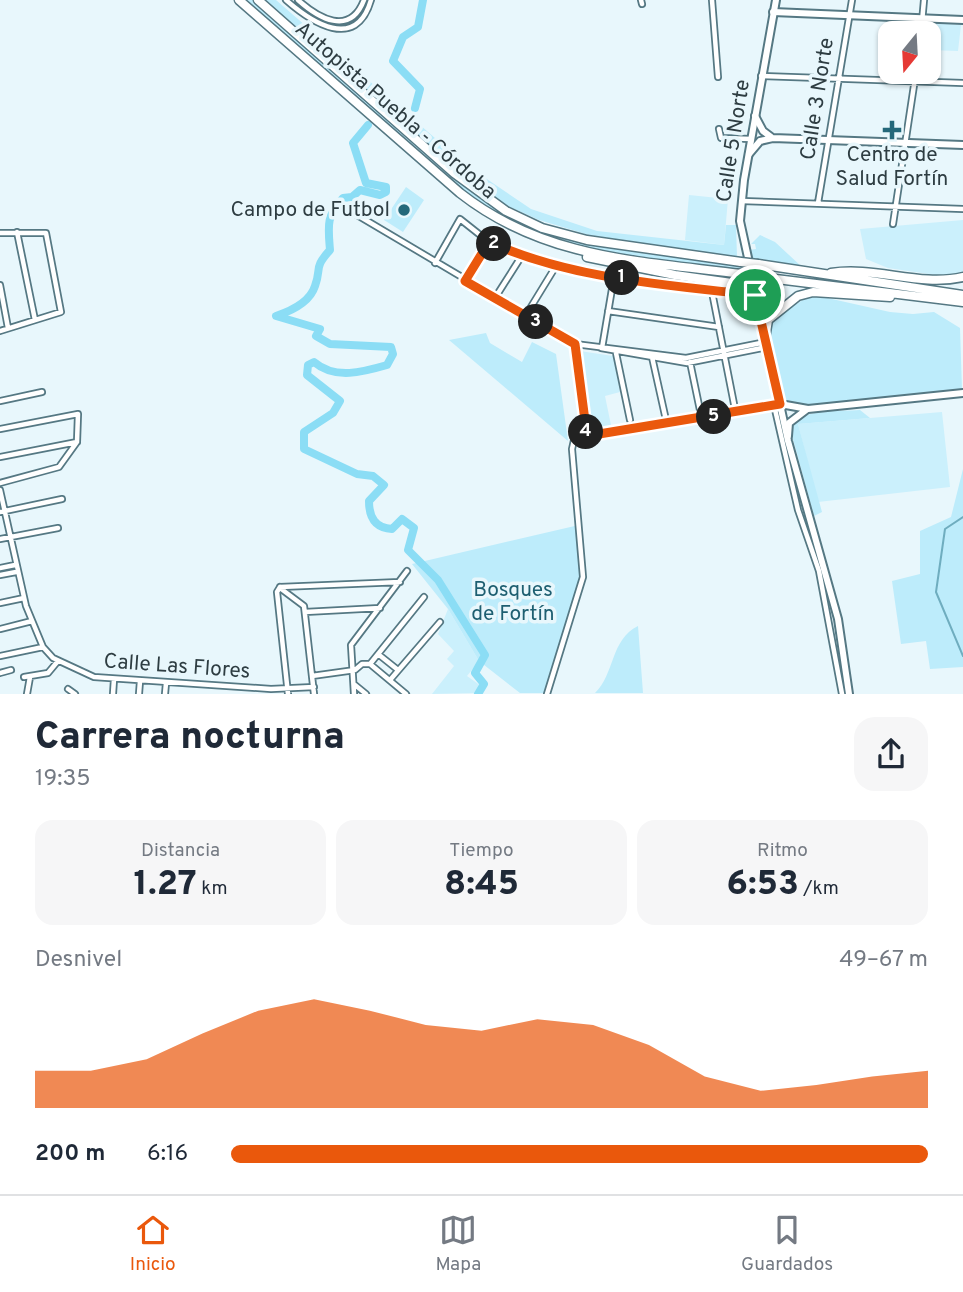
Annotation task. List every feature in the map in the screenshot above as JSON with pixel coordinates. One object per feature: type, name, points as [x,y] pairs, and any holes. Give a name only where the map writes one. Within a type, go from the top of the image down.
[{"type":"highway","name":"Autopista Puebla - Córdoba","points":[[239,0],[466,199],[512,228],[558,246],[760,277],[903,295]]},
{"type":"highway","name":"Autopista Puebla - Córdoba","points":[[258,0],[454,173],[506,211],[542,228],[587,240],[823,274]]},
{"type":"highway","points":[[558,246],[606,261],[755,294],[767,307],[782,306]]},
{"type":"highway","points":[[823,274],[864,271],[939,281],[963,277]]},
{"type":"highway","points":[[823,274],[963,295]]},
{"type":"highway","points":[[766,342],[768,320],[782,306],[798,296],[813,292],[873,298],[903,295],[963,302]]},
{"type":"main road","name":"Calle 5 Norte","points":[[776,0],[741,201],[741,229],[777,405],[838,619],[849,694]]},
{"type":"main road","points":[[773,12],[963,20]]},
{"type":"main road","points":[[755,116],[763,131],[773,138]]},
{"type":"main road","points":[[748,156],[760,141],[773,138],[963,145]]},
{"type":"main road","points":[[777,405],[808,409],[963,393]]},
{"type":"main road","points":[[788,441],[789,423],[808,409]]},
{"type":"street","points":[[288,0],[317,24],[337,28],[348,26],[359,19],[371,0]]},
{"type":"street","points":[[298,0],[320,18],[331,21],[350,17],[364,0]]},
{"type":"street","points":[[712,0],[719,77]]},
{"type":"street","name":"Calle 3 Norte","points":[[818,202],[852,0]]},
{"type":"street","points":[[922,19],[924,0]]},
{"type":"street","points":[[761,76],[878,79]]},
{"type":"street","points":[[942,82],[963,83]]},
{"type":"street","points":[[893,224],[914,84]]},
{"type":"street","points":[[719,129],[722,138],[751,139]]},
{"type":"street","points":[[741,201],[963,209]]},
{"type":"street","points":[[347,209],[575,344],[689,360],[766,342]]},
{"type":"street","points":[[435,262],[460,219],[489,242],[522,257],[556,266],[712,291],[755,294]]},
{"type":"street","points":[[17,232],[35,320]]},
{"type":"street","points":[[0,233],[46,233],[61,312],[0,331]]},
{"type":"street","points":[[465,281],[489,242]]},
{"type":"street","points":[[495,298],[522,257]]},
{"type":"street","points":[[526,316],[556,266]]},
{"type":"street","points":[[602,348],[614,277]]},
{"type":"street","points":[[0,285],[8,328]]},
{"type":"street","points":[[712,291],[734,404]]},
{"type":"street","points":[[608,311],[719,327]]},
{"type":"street","points":[[575,344],[587,436]]},
{"type":"street","points":[[615,351],[630,420]]},
{"type":"street","points":[[652,356],[666,420]]},
{"type":"street","points":[[689,360],[702,420]]},
{"type":"street","points":[[0,401],[42,392]]},
{"type":"street","points":[[547,694],[583,576],[572,444],[575,440],[777,405],[798,510],[822,583],[842,694]]},
{"type":"street","points":[[0,429],[78,414],[78,442],[52,471],[0,483]]},
{"type":"street","points":[[0,457],[78,442]]},
{"type":"street","name":"Calle Las Flores","points":[[0,490],[2,512],[24,598],[43,647],[58,661],[94,677],[244,691],[288,691],[314,687]]},
{"type":"street","points":[[2,512],[62,499]]},
{"type":"street","points":[[0,539],[58,528]]},
{"type":"street","points":[[0,568],[15,565]]},
{"type":"street","points":[[354,694],[355,670],[351,645],[407,571]]},
{"type":"street","points":[[0,575],[16,572]]},
{"type":"street","points":[[280,587],[400,582]]},
{"type":"street","points":[[280,587],[304,606],[314,694]]},
{"type":"street","points":[[280,587],[277,592],[288,691]]},
{"type":"street","points":[[370,664],[424,597]]},
{"type":"street","points":[[0,603],[24,598]]},
{"type":"street","points":[[305,612],[380,608]]},
{"type":"street","points":[[0,629],[33,621]]},
{"type":"street","points":[[390,680],[440,622]]},
{"type":"street","points":[[0,656],[43,647]]},
{"type":"street","points":[[378,654],[398,670]]},
{"type":"street","points":[[27,694],[27,677],[53,671],[58,661]]},
{"type":"street","points":[[312,676],[355,670],[362,664],[370,664],[406,694]]},
{"type":"street","points":[[0,673],[11,670]]},
{"type":"street","points":[[113,694],[114,679]]},
{"type":"street","points":[[139,694],[140,681]]},
{"type":"street","points":[[165,694],[166,683]]},
{"type":"street","points":[[355,684],[366,694]]},
{"type":"street","points":[[191,694],[192,685]]},
{"type":"street","points":[[218,687],[218,694]]},
{"type":"street","points":[[68,690],[75,694]]},
{"type":"shaded area","points":[[942,23],[961,25],[958,51],[942,50]]},
{"type":"shaded area","points":[[689,195],[728,199],[724,245],[685,240]]},
{"type":"shaded area","points":[[963,220],[963,272],[949,277],[888,268],[866,259],[860,229]]},
{"type":"shaded area","points":[[580,351],[613,356],[620,392],[605,396],[612,430],[590,433]]},
{"type":"shaded area","points":[[942,412],[950,487],[818,502],[798,424]]},
{"type":"shaded area","points":[[448,609],[479,661],[467,676],[481,686],[475,693],[432,694],[454,666],[447,659],[454,651],[438,634]]},
{"type":"green space","points":[[244,0],[254,0],[469,189],[500,210],[566,237],[602,246],[746,266],[748,272],[575,247],[502,218],[464,193]]},
{"type":"green space","points":[[265,0],[276,0],[466,165],[531,209],[597,231],[724,245],[726,225],[736,225],[737,257],[589,235],[539,220],[506,205],[456,168]]},
{"type":"green space","name":"Campo de Futbol","points":[[406,187],[424,200],[403,232],[384,220]]},
{"type":"green space","points":[[760,235],[775,242],[802,267],[751,260],[749,250],[756,249],[755,244],[751,244]]},
{"type":"green space","points":[[807,297],[823,297],[890,312],[934,312],[960,328],[962,390],[804,407],[784,403],[780,397],[768,333],[770,322]]},
{"type":"green space","points":[[486,333],[490,343],[522,362],[532,342],[556,354],[568,441],[449,340]]},
{"type":"green space","points":[[860,410],[870,418],[798,424],[822,512],[814,516],[791,432],[801,418],[809,414]]},
{"type":"green space","points":[[963,469],[963,667],[930,669],[926,641],[901,644],[892,581],[920,574],[920,531],[951,517]]},
{"type":"green space","name":"Bosques de Fortín","points":[[579,525],[583,577],[547,693],[520,693],[479,661],[448,609],[412,564]]},
{"type":"green space","points":[[638,626],[643,693],[595,693],[622,640]]},
{"type":"waterway","points":[[415,108],[420,89],[393,61],[403,37],[418,27],[423,0]]},
{"type":"waterway","points":[[368,125],[353,143],[366,183],[386,187],[386,192],[380,195],[360,190],[337,204],[329,228],[330,250],[320,265],[313,292],[299,305],[276,316],[320,329],[316,336],[330,344],[391,347],[393,354],[387,365],[368,370],[340,373],[322,368],[314,362],[308,365],[307,375],[340,401],[333,413],[304,432],[304,449],[357,474],[373,476],[384,485],[369,501],[372,517],[377,524],[386,528],[392,529],[402,519],[414,528],[408,550],[438,580],[485,655],[475,673],[484,684],[478,694]]},
{"type":"waterway","points":[[963,517],[945,529],[936,592],[963,656]]},
{"type":"place","name":"Centro de Salud Fortín","points":[[892,130]]},
{"type":"place","name":"Campo de Futbol","points":[[404,210]]},
{"type":"route","points":[[489,242],[522,257],[556,266],[614,277],[755,295],[780,404],[702,420],[587,436],[575,344],[465,281],[489,242]]}]
